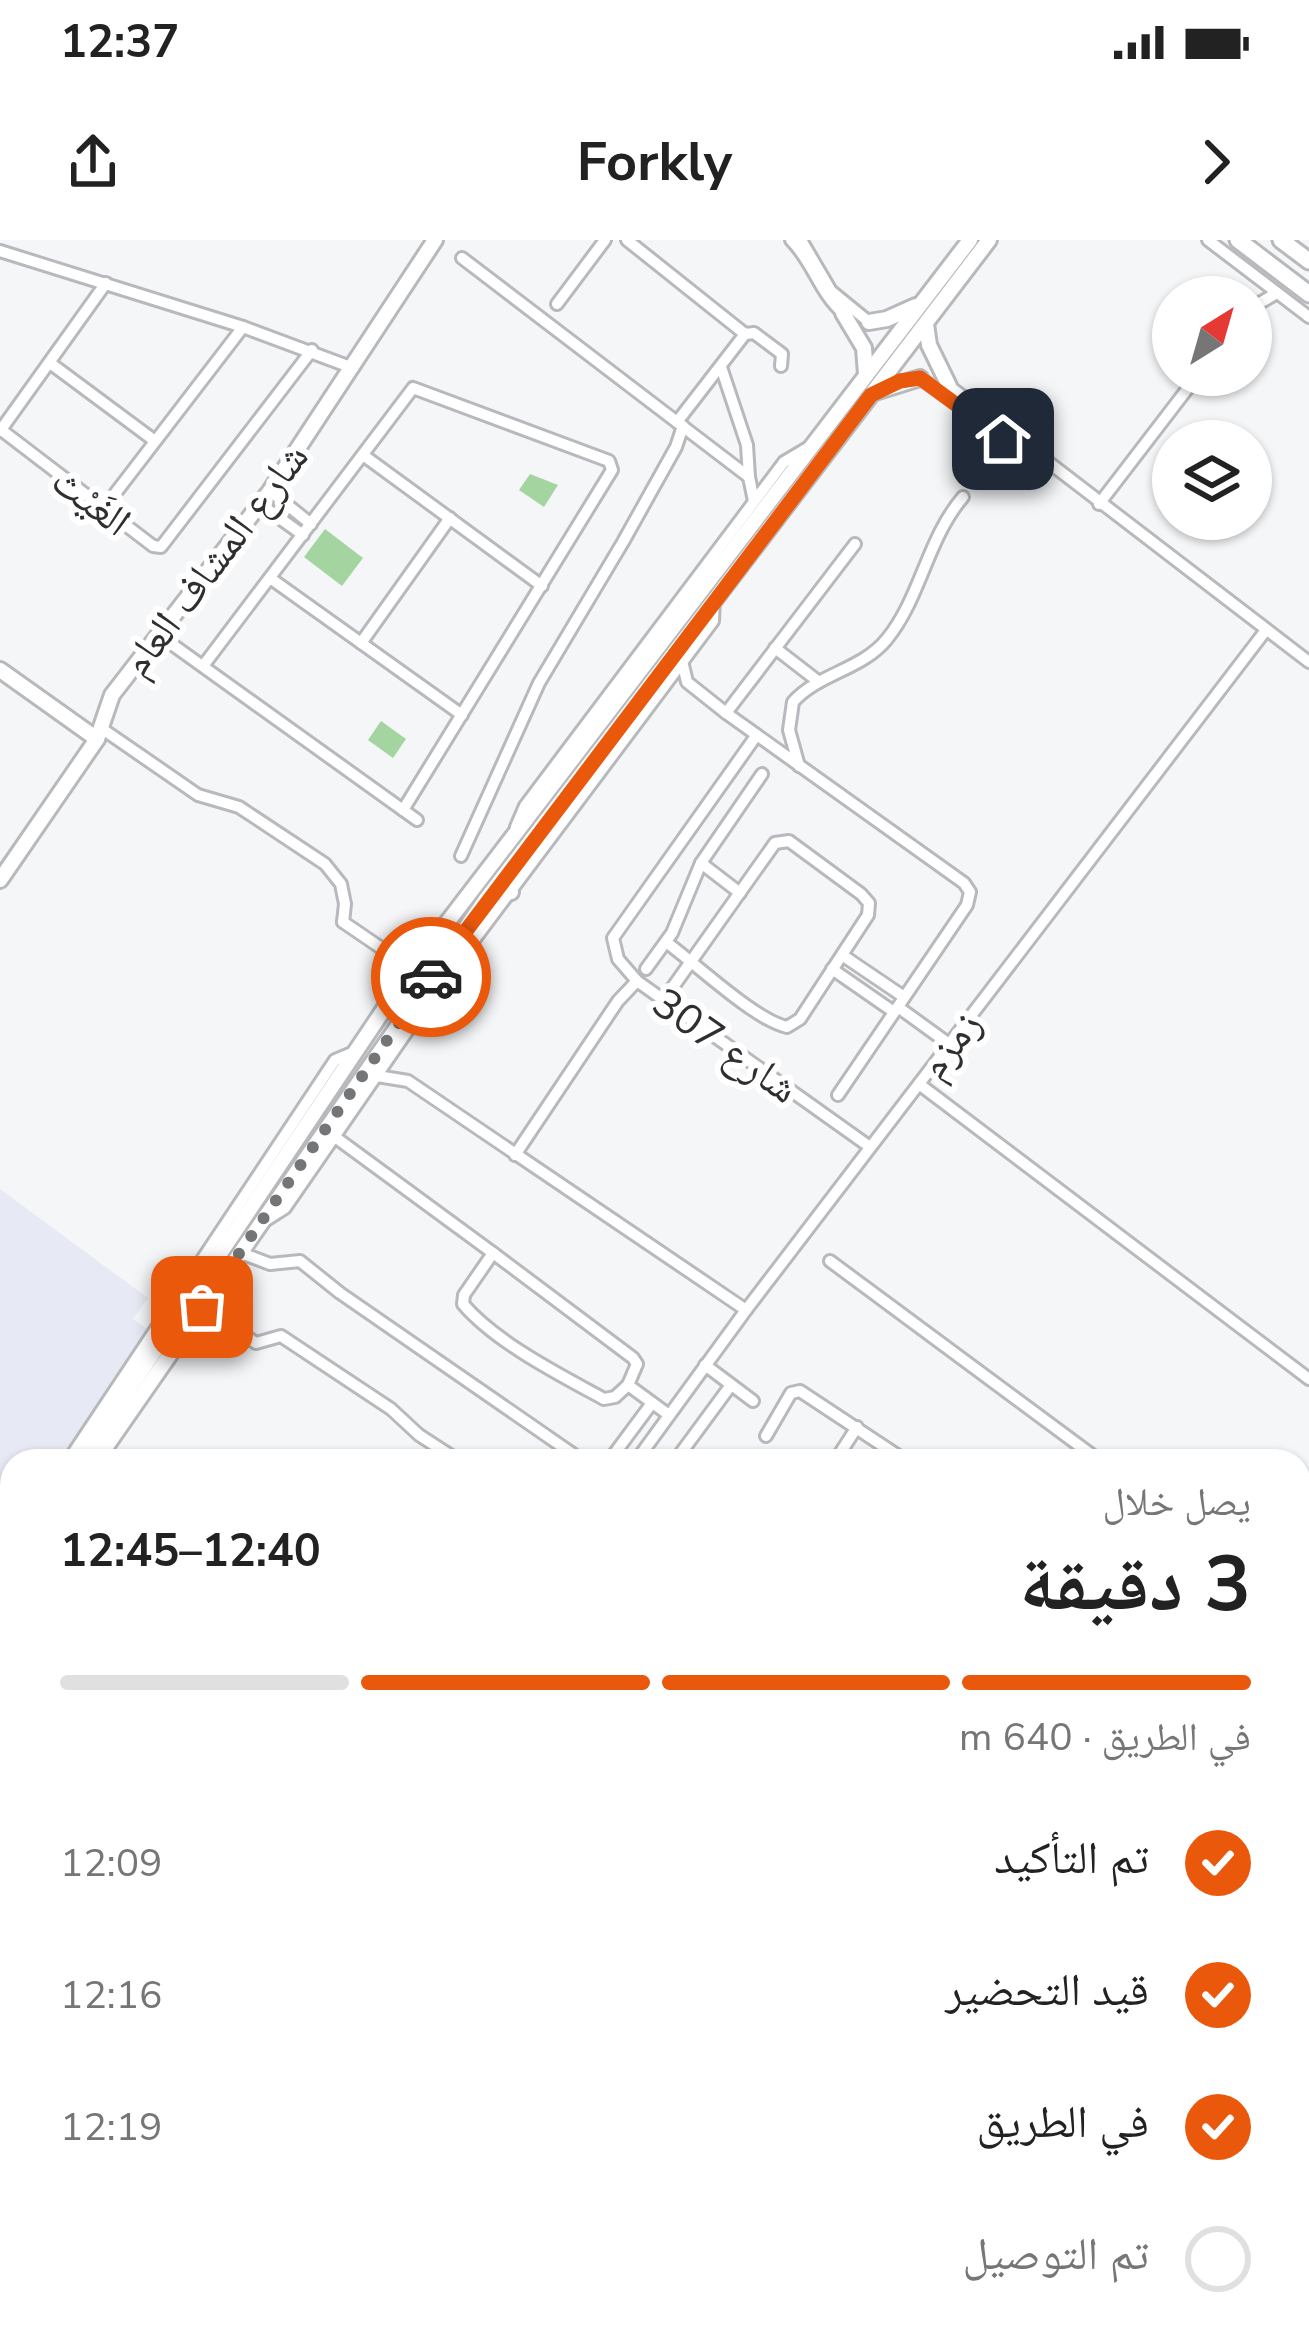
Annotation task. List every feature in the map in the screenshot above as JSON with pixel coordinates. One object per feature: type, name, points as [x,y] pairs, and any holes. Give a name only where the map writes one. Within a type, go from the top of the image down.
[{"type":"main road","points":[[1238,240],[1309,294]]},
{"type":"main road","points":[[1282,243],[1309,261]]},
{"type":"street","name":"شارع المشاف العام","points":[[0,880],[99,733],[112,695],[265,498],[435,240]]},
{"type":"street","points":[[557,304],[605,240]]},
{"type":"street","points":[[627,240],[745,334],[754,333],[782,354],[781,366]]},
{"type":"street","points":[[791,240],[864,348],[866,375]]},
{"type":"street","points":[[801,240],[831,291],[869,322],[895,317],[926,301]]},
{"type":"street","points":[[89,1449],[410,972],[970,240]]},
{"type":"street","points":[[104,1449],[486,899],[989,240]]},
{"type":"street","points":[[1208,240],[1309,317]]},
{"type":"street","points":[[0,251],[311,350],[353,368]]},
{"type":"street","points":[[462,258],[749,477],[774,475]]},
{"type":"street","points":[[0,430],[106,283]]},
{"type":"street","points":[[1272,296],[1277,293]]},
{"type":"street","points":[[926,324],[929,345],[949,386],[1309,662]]},
{"type":"street","points":[[104,508],[243,328]]},
{"type":"street","points":[[460,856],[539,683],[644,504],[680,424],[745,334]]},
{"type":"street","name":"الغَيْث","points":[[0,430],[153,546],[164,545],[311,350]]},
{"type":"street","points":[[50,363],[155,441]]},
{"type":"street","points":[[721,367],[747,445],[754,501]]},
{"type":"street","points":[[871,395],[900,381],[920,378],[1028,456],[1052,468]]},
{"type":"street","points":[[203,666],[413,388],[612,465],[403,810]]},
{"type":"street","points":[[1100,504],[1182,396]]},
{"type":"street","points":[[513,838],[525,806],[754,501],[795,452],[814,445]]},
{"type":"street","points":[[363,455],[542,586]]},
{"type":"street","points":[[800,769],[791,743],[789,710],[800,695],[863,660],[887,638],[940,530],[963,497]]},
{"type":"street","points":[[265,498],[307,530]]},
{"type":"street","points":[[361,643],[450,518]]},
{"type":"street","points":[[735,548],[740,521]]},
{"type":"street","points":[[726,713],[855,544]]},
{"type":"street","points":[[270,578],[462,715]]},
{"type":"street","points":[[263,1222],[286,1208],[395,1050],[713,622],[714,599]]},
{"type":"street","name":"زمزم","points":[[645,1449],[1266,629]]},
{"type":"street","points":[[159,635],[417,820]]},
{"type":"street","points":[[775,648],[819,682]]},
{"type":"street","points":[[682,661],[687,682],[800,769]]},
{"type":"street","points":[[0,670],[198,795],[239,807],[325,864],[344,894],[344,922],[410,972]]},
{"type":"street","points":[[663,687],[687,682]]},
{"type":"street","points":[[637,982],[618,959],[613,938],[756,736]]},
{"type":"street","name":"شارع 307","points":[[800,769],[964,883],[970,895],[968,905],[838,1095]]},
{"type":"street","points":[[646,969],[666,942],[701,863],[762,774]]},
{"type":"street","points":[[663,1001],[692,961],[740,892],[773,847],[782,840],[866,898],[868,915],[800,1018],[787,1027],[770,1020],[692,961],[666,942]]},
{"type":"street","points":[[701,863],[740,892]]},
{"type":"street","points":[[486,899],[511,892]]},
{"type":"street","points":[[387,955],[444,927]]},
{"type":"street","points":[[387,955],[391,1000]]},
{"type":"street","points":[[842,955],[949,1044]]},
{"type":"street","points":[[832,969],[898,1006]]},
{"type":"street","name":"شارع 307","points":[[515,1155],[623,994],[637,982],[870,1148]]},
{"type":"street","points":[[395,1050],[398,1067],[408,1081],[746,1310]]},
{"type":"street","points":[[76,1449],[335,1060],[354,1052]]},
{"type":"street","points":[[377,1076],[408,1081]]},
{"type":"street","points":[[919,1084],[1309,1379]]},
{"type":"street","points":[[334,1137],[450,1218],[633,1358],[636,1373],[628,1385],[615,1397],[604,1399],[470,1313],[463,1304],[464,1294],[493,1253]]},
{"type":"street","points":[[252,1237],[263,1261]]},
{"type":"street","points":[[241,1253],[273,1264],[293,1259],[304,1263],[566,1449]]},
{"type":"street","points":[[830,1261],[1084,1449]]},
{"type":"street","points":[[202,1307],[256,1343],[281,1336],[391,1409],[441,1449]]},
{"type":"street","points":[[705,1365],[752,1401]]},
{"type":"street","points":[[628,1385],[669,1415]]},
{"type":"street","points":[[684,1449],[731,1385]]},
{"type":"street","points":[[766,1436],[795,1391],[889,1449]]},
{"type":"street","points":[[618,1449],[652,1403]]},
{"type":"street","points":[[843,1449],[857,1427]]},
{"type":"shaded area","points":[[0,1189],[148,1298],[133,1319],[150,1331],[71,1449],[0,1449]]},
{"type":"green space","points":[[530,474],[558,485],[544,507],[519,490]]},
{"type":"green space","points":[[325,529],[363,558],[342,586],[304,557]]},
{"type":"green space","points":[[381,721],[406,739],[393,758],[368,740]]},
{"type":"way so far","points":[[202,1307],[431,977]]},
{"type":"route","points":[[431,977],[871,395],[900,381],[920,378],[1003,439]]}]
